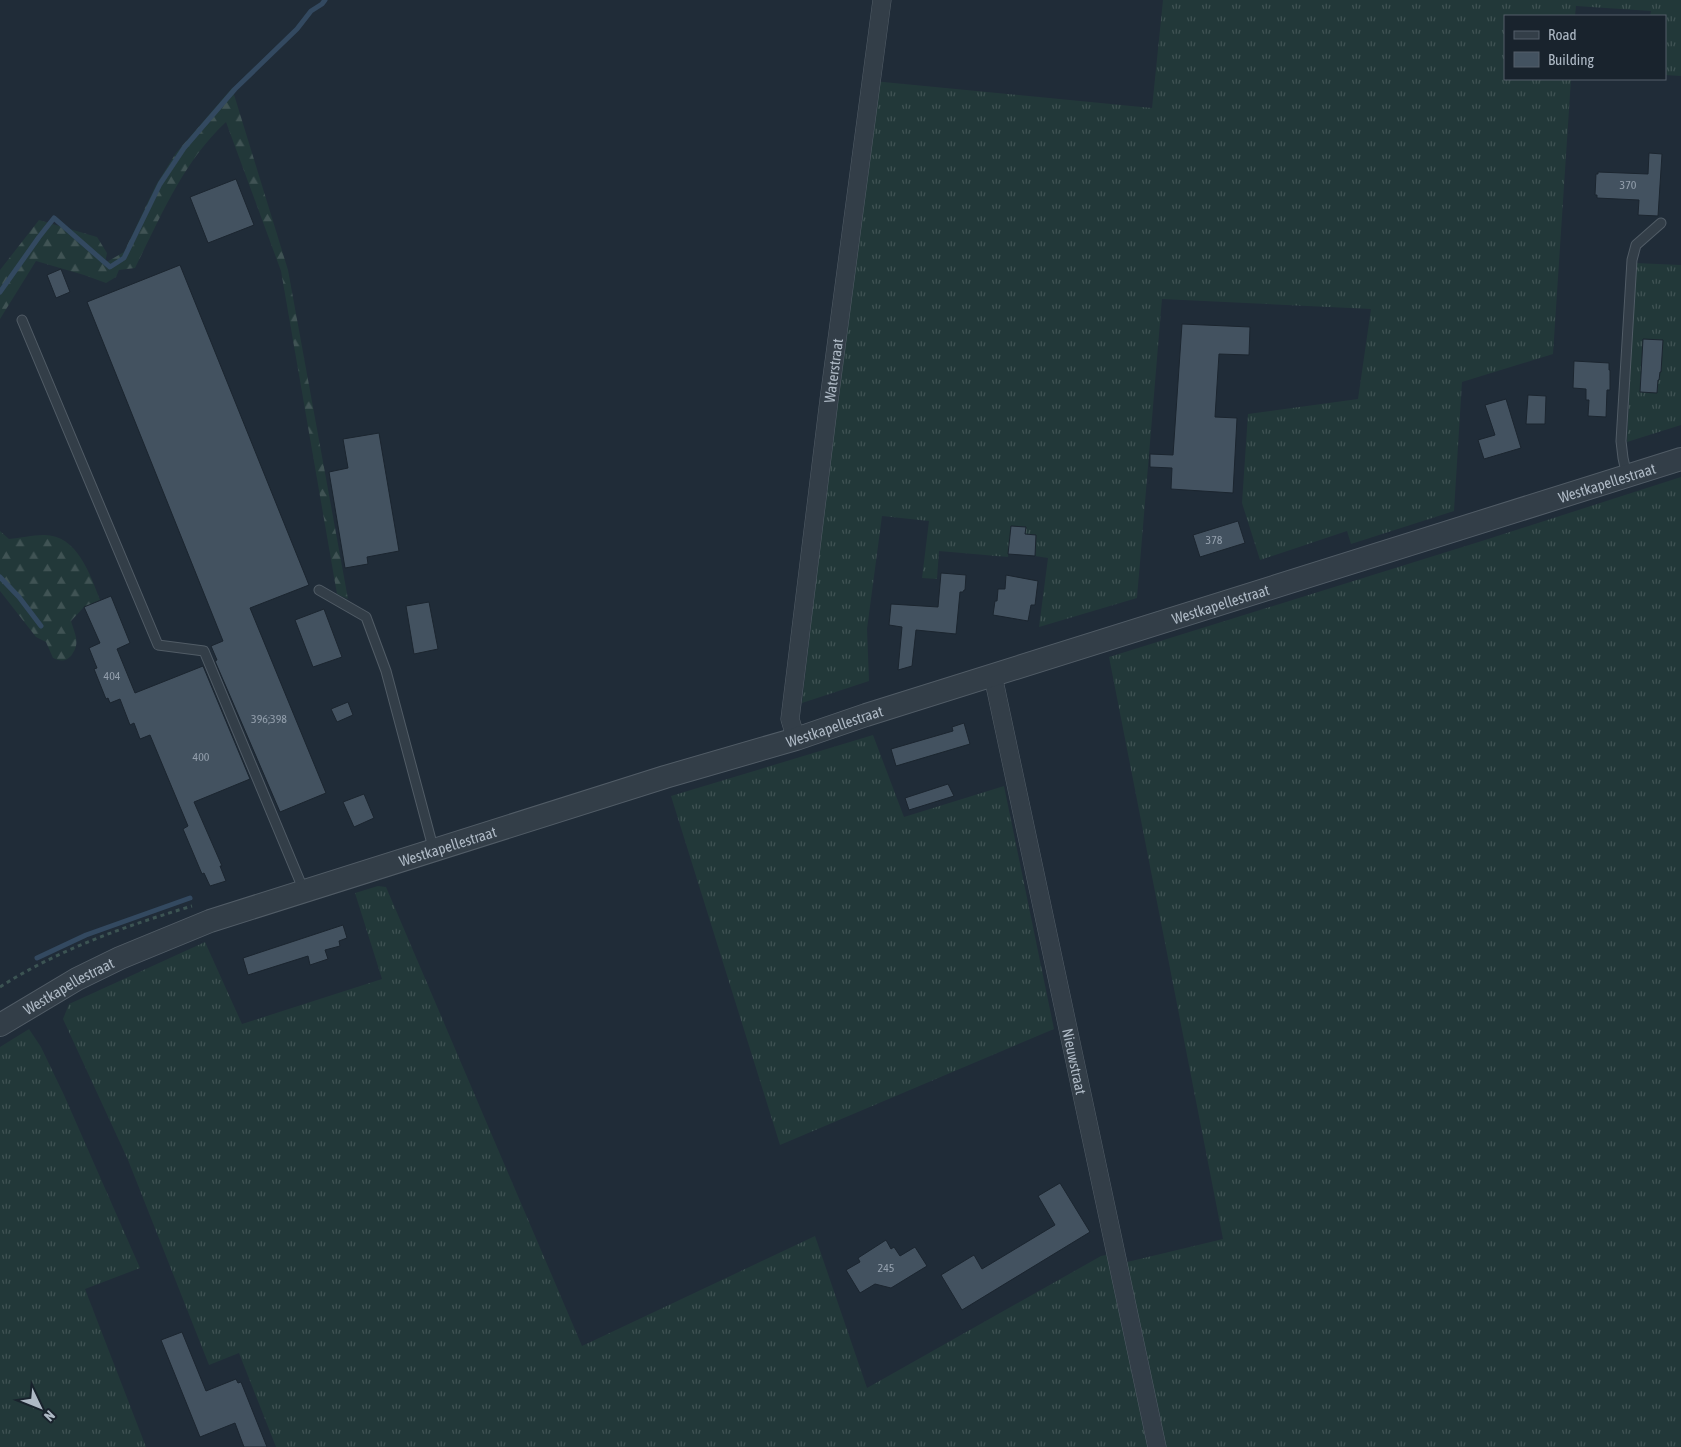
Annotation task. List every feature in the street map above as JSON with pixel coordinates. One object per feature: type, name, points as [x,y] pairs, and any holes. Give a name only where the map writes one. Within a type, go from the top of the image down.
[{"type":"street","name":"Waterstraat","points":[[796,739],[790,719],[828,410],[882,0]]},
{"type":"street","name":"Westkapellestraat","points":[[0,1025],[77,979],[120,958],[210,921],[665,777],[796,739],[866,715],[1681,458]]},
{"type":"street","name":"Nieuwstraat","points":[[993,676],[1157,1447]]},
{"type":"lane","points":[[1627,476],[1621,441],[1632,260],[1636,245],[1660,223]]},
{"type":"lane","points":[[22,320],[158,645],[204,651],[304,891]]},
{"type":"lane","points":[[319,590],[366,617],[386,671],[434,851]]},
{"type":"green space","points":[[1163,0],[1681,0],[1681,76],[1666,75],[1666,15],[1650,15],[1651,11],[1576,6],[1575,15],[1504,15],[1504,80],[1571,80],[1553,354],[1462,382],[1454,511],[1351,544],[1347,531],[1260,560],[1242,503],[1248,414],[1358,399],[1371,309],[1162,299],[1137,598],[1039,627],[1048,558],[1035,556],[1036,535],[1025,534],[1025,527],[1011,526],[1008,557],[939,551],[937,579],[922,578],[929,521],[882,516],[867,629],[869,681],[802,703],[873,81],[1152,108]]},
{"type":"green space","points":[[232,88],[288,270],[348,599],[337,594],[281,271],[226,122],[197,154],[185,172],[135,268],[119,270],[116,277],[106,283],[36,261],[0,319],[0,270],[39,220],[97,237],[107,253],[105,263],[124,252],[156,185],[176,153]]},
{"type":"green space","points":[[1635,263],[1681,265],[1681,425],[1627,442]]},
{"type":"green space","points":[[1681,477],[1681,1447],[1162,1447],[1123,1263],[1223,1239],[1109,657]]},
{"type":"green space","points":[[0,531],[9,539],[39,535],[55,536],[73,548],[87,568],[100,600],[84,607],[71,621],[76,647],[67,659],[53,658],[46,642],[36,637],[0,591]]},
{"type":"green space","points":[[873,735],[904,817],[1004,786],[1054,1029],[780,1145],[671,796]]},
{"type":"green space","points":[[378,886],[386,887],[582,1346],[815,1236],[867,1388],[1101,1256],[1111,1254],[1152,1447],[276,1447],[239,1353],[209,1365],[128,1160],[63,1019],[69,1004],[205,942],[242,1024],[382,979],[355,893]]},
{"type":"green space","points":[[29,1029],[41,1047],[64,1095],[140,1268],[85,1289],[146,1447],[0,1447],[0,1047]]},
{"type":"building","points":[[1649,153],[1662,154],[1658,216],[1638,215],[1639,200],[1597,198],[1597,195],[1595,195],[1596,174],[1598,172],[1648,174]]},
{"type":"building","points":[[236,179],[254,225],[208,243],[190,197]]},
{"type":"building","points":[[180,265],[309,585],[250,608],[326,793],[280,812],[215,661],[217,660],[211,646],[223,641],[87,302]]},
{"type":"building","points":[[61,269],[70,292],[56,298],[47,275]]},
{"type":"building","points":[[1182,324],[1250,327],[1249,355],[1219,354],[1215,417],[1237,418],[1233,493],[1171,489],[1172,468],[1150,467],[1150,454],[1173,455]]},
{"type":"building","points":[[1643,339],[1663,340],[1661,372],[1657,393],[1640,392]]},
{"type":"building","points":[[1574,361],[1609,363],[1610,390],[1607,390],[1606,417],[1588,416],[1589,400],[1586,400],[1586,389],[1573,388]]},
{"type":"building","points":[[1528,395],[1546,396],[1545,424],[1526,424]]},
{"type":"building","points":[[1506,399],[1521,448],[1484,459],[1478,440],[1495,435],[1485,405]]},
{"type":"building","points":[[379,433],[399,551],[367,557],[368,564],[345,568],[329,472],[348,468],[343,439]]},
{"type":"building","points":[[1238,521],[1245,543],[1200,557],[1193,535]]},
{"type":"building","points":[[1011,526],[1026,527],[1025,534],[1036,535],[1035,556],[1008,554]]},
{"type":"building","points":[[941,573],[966,575],[965,590],[960,592],[956,634],[916,630],[912,666],[898,670],[902,627],[889,625],[891,604],[938,607]]},
{"type":"building","points":[[1006,575],[1038,581],[1035,605],[1031,605],[1028,621],[993,615],[998,589],[1005,589]]},
{"type":"building","points":[[111,596],[130,643],[117,649],[135,693],[203,666],[250,779],[194,802],[222,866],[220,866],[226,881],[210,886],[204,873],[202,874],[183,829],[188,826],[150,735],[140,739],[134,723],[130,725],[120,699],[110,703],[108,698],[106,699],[94,669],[97,668],[89,648],[100,643],[84,607]]},
{"type":"building","points":[[429,602],[438,649],[414,654],[406,606]]},
{"type":"building","points":[[324,609],[342,657],[313,667],[295,620]]},
{"type":"building","points":[[348,702],[353,715],[337,722],[331,709]]},
{"type":"building","points":[[964,723],[970,744],[896,766],[891,749],[953,731],[952,727]]},
{"type":"building","points":[[948,784],[954,796],[909,810],[905,798]]},
{"type":"building","points":[[364,794],[374,818],[354,827],[343,802]]},
{"type":"building","points":[[343,925],[347,938],[339,941],[340,946],[325,950],[328,959],[310,965],[308,956],[248,975],[243,958]]},
{"type":"building","points":[[1060,1183],[1090,1232],[962,1310],[941,1275],[974,1255],[982,1269],[1055,1225],[1038,1196]]},
{"type":"building","points":[[886,1240],[891,1249],[894,1247],[900,1256],[915,1247],[927,1266],[891,1288],[875,1284],[860,1293],[846,1270],[860,1262],[858,1258]]},
{"type":"building","points":[[182,1332],[206,1391],[236,1379],[238,1383],[241,1382],[267,1447],[244,1447],[235,1423],[200,1437],[161,1340]]},
{"type":"waterway","points":[[0,292],[54,218],[110,267],[124,258],[160,184],[184,148],[235,89],[297,29],[311,11],[325,0]]},
{"type":"waterway","points":[[0,577],[19,597],[41,626]]},
{"type":"waterway","points":[[37,958],[86,935],[190,898]]}]
